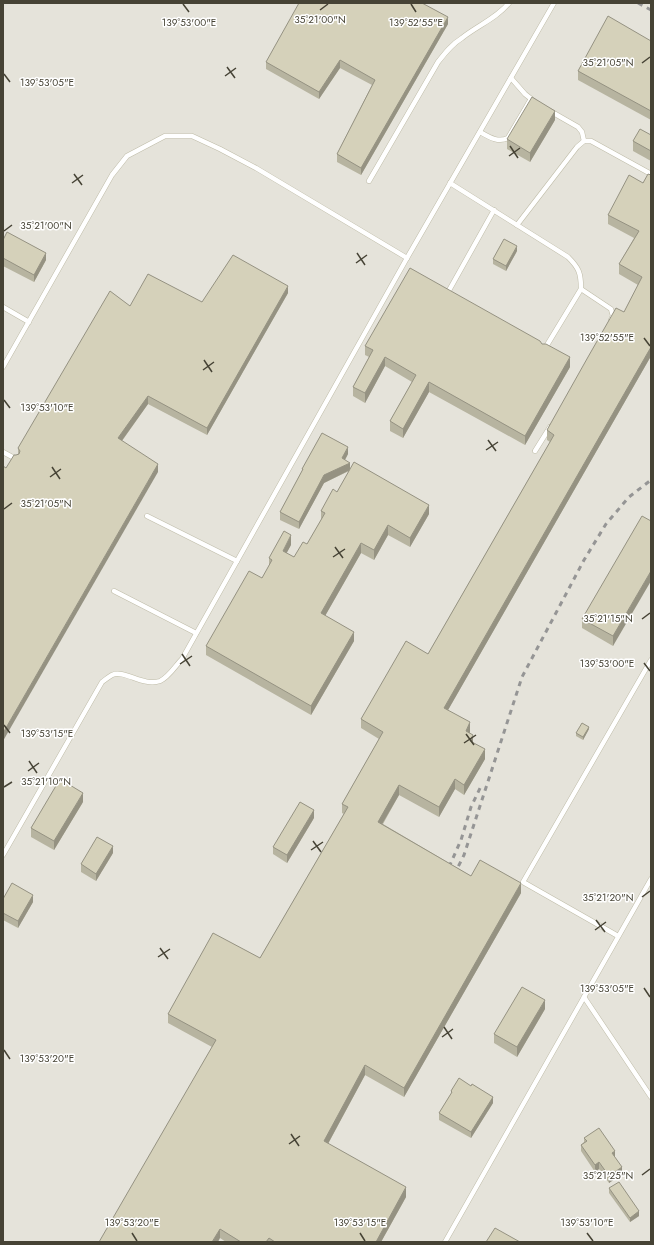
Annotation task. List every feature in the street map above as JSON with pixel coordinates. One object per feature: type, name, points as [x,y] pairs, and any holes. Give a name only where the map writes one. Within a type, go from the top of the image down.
[{"type":"lane","points":[[369,181],[438,62],[456,42],[503,10],[509,3]]},
{"type":"lane","points":[[3,855],[5,848],[102,682],[112,675],[118,674],[146,683],[160,681],[182,659],[407,258],[554,3]]},
{"type":"lane","points":[[511,78],[525,94],[537,104]]},
{"type":"lane","points":[[480,132],[498,141],[508,138],[531,98]]},
{"type":"lane","points":[[544,107],[578,127],[582,132],[584,141]]},
{"type":"lane","points":[[3,367],[112,175],[127,156],[165,136],[192,136],[220,149],[256,168],[407,258]]},
{"type":"lane","points":[[518,225],[577,147],[584,141],[591,141],[651,174]]},
{"type":"lane","points":[[450,183],[568,257],[578,270],[581,278],[581,289],[544,350]]},
{"type":"lane","points":[[447,294],[494,210]]},
{"type":"lane","points":[[581,289],[610,309],[613,316],[608,325]]},
{"type":"lane","points":[[3,307],[29,322]]},
{"type":"lane","points":[[536,451],[551,424]]},
{"type":"lane","points":[[3,452],[16,458]]},
{"type":"lane","points":[[147,516],[237,561]]},
{"type":"lane","points":[[114,591],[196,633]]},
{"type":"lane","points":[[618,936],[523,882],[651,660]]},
{"type":"lane","points":[[445,1242],[651,879]]},
{"type":"lane","points":[[584,997],[651,1097]]},
{"type":"shaded area","points":[[3,3],[651,3],[651,1242],[3,1242]]},
{"type":"building","points":[[299,3],[422,3],[448,17],[361,168],[337,154],[375,80],[340,60],[319,92],[266,62]]},
{"type":"building","points":[[608,16],[651,41],[651,111],[578,71]]},
{"type":"building","points":[[532,97],[555,111],[530,153],[507,139]]},
{"type":"building","points":[[640,129],[651,135],[651,151],[633,141]]},
{"type":"building","points":[[648,174],[651,175],[651,347],[444,708],[470,722],[466,731],[473,735],[470,741],[485,749],[464,785],[455,779],[439,807],[399,785],[378,822],[471,876],[480,860],[521,883],[404,1088],[365,1065],[324,1141],[406,1187],[376,1242],[275,1242],[269,1238],[266,1242],[241,1242],[220,1229],[212,1242],[99,1242],[216,1040],[168,1014],[213,933],[260,958],[348,807],[342,804],[383,732],[361,719],[406,641],[428,654],[554,435],[547,430],[588,357],[616,308],[624,312],[642,277],[619,264],[639,231],[608,215],[629,175],[643,183]]},
{"type":"building","points":[[7,232],[46,253],[34,275],[3,258],[3,240]]},
{"type":"building","points":[[504,239],[517,246],[506,266],[493,259]]},
{"type":"building","points":[[233,255],[288,286],[207,428],[148,396],[118,438],[158,464],[3,733],[3,466],[6,468],[14,455],[19,454],[20,451],[18,448],[110,291],[130,306],[148,274],[202,302]]},
{"type":"building","points":[[410,268],[540,341],[542,344],[546,344],[570,357],[525,436],[429,382],[403,429],[390,421],[416,375],[385,357],[365,393],[353,387],[373,350],[365,346]]},
{"type":"building","points":[[322,433],[348,447],[342,458],[350,463],[324,475],[299,522],[280,512]]},
{"type":"building","points":[[354,462],[429,505],[410,538],[388,525],[374,550],[361,543],[321,613],[354,632],[311,706],[206,646],[249,571],[262,578],[272,560],[269,558],[284,531],[291,535],[283,551],[294,557],[303,542],[307,544],[325,513],[321,511],[333,489],[337,492]]},
{"type":"building","points":[[642,516],[651,521],[651,571],[613,636],[582,619]]},
{"type":"building","points":[[582,723],[589,727],[583,737],[576,733]]},
{"type":"building","points":[[60,779],[83,793],[54,841],[31,828]]},
{"type":"building","points":[[300,802],[314,810],[287,855],[273,847]]},
{"type":"building","points":[[97,837],[113,846],[96,874],[81,864]]},
{"type":"building","points":[[12,883],[33,895],[18,921],[3,913],[3,899]]},
{"type":"building","points":[[522,987],[545,1000],[517,1047],[494,1034]]},
{"type":"building","points":[[459,1078],[493,1097],[471,1132],[439,1113]]},
{"type":"building","points":[[599,1128],[615,1151],[612,1153],[622,1167],[609,1176],[599,1162],[595,1165],[581,1145],[587,1141],[584,1138]]},
{"type":"building","points":[[619,1182],[639,1211],[630,1218],[609,1188]]},
{"type":"building","points":[[495,1228],[520,1242],[486,1242]]},
{"type":"railway","points":[[638,3],[651,10]]},
{"type":"railway","points":[[454,875],[464,855],[522,677],[584,560],[606,524],[629,497],[651,480]]},
{"type":"railway","points":[[449,867],[461,840],[471,807],[482,784]]}]
